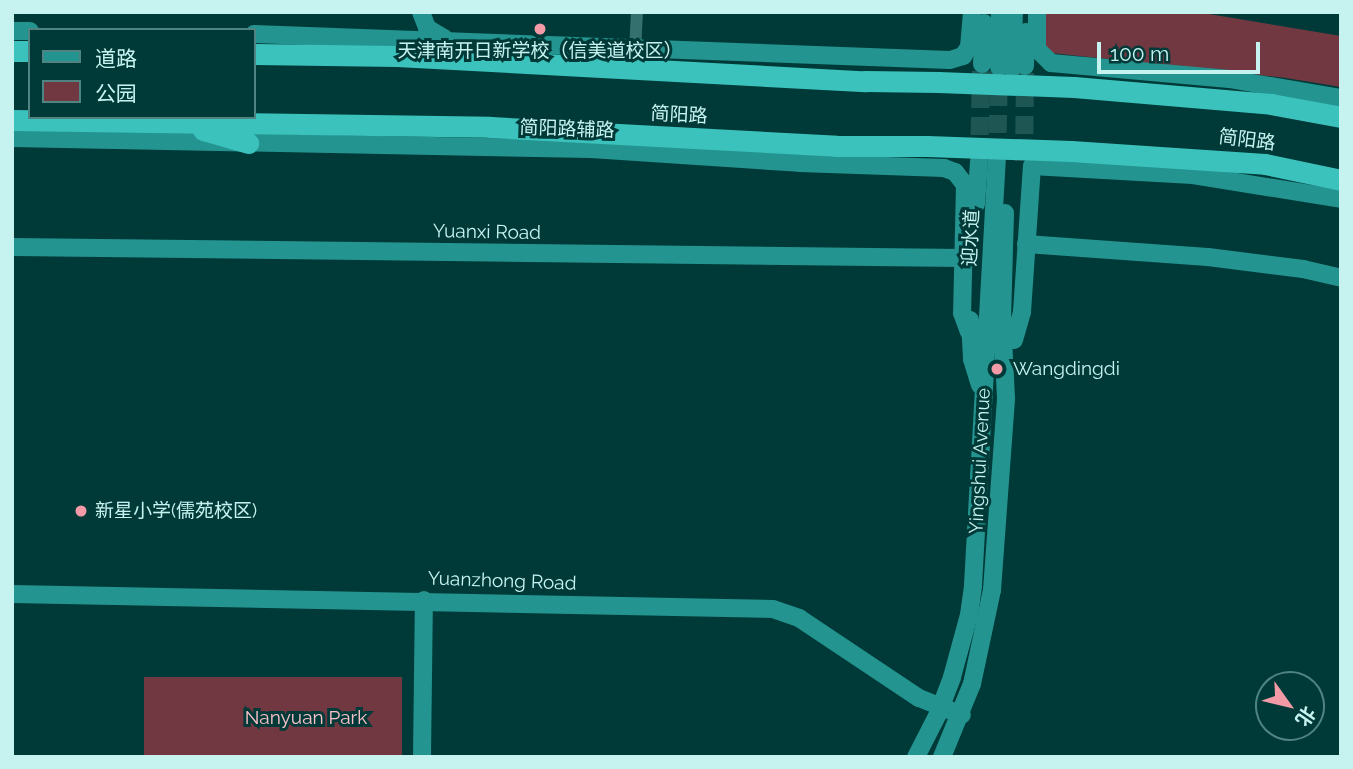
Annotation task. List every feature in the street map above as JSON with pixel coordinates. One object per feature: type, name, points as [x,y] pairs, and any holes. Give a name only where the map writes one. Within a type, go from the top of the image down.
[{"type":"highway","name":"简阳路","points":[[256,51],[865,81],[1074,87],[1271,104],[1341,117]]},
{"type":"highway","name":"简阳路","points":[[12,120],[490,127],[836,146],[1071,150],[1265,164],[1341,180]]},
{"type":"highway","points":[[174,122],[248,143]]},
{"type":"street","points":[[396,39],[403,36],[410,25],[411,12]]},
{"type":"street","points":[[421,12],[427,28],[448,41]]},
{"type":"street","points":[[635,50],[637,12]]},
{"type":"street","points":[[256,34],[950,60],[962,56],[970,47],[972,12]]},
{"type":"street","points":[[984,12],[1004,66]]},
{"type":"street","points":[[1000,12],[1004,66]]},
{"type":"street","points":[[1004,66],[1014,12]]},
{"type":"street","points":[[1004,66],[1027,12]]},
{"type":"street","points":[[1037,12],[1037,49],[1051,63],[1229,79],[1341,99]]},
{"type":"street","points":[[256,51],[328,35]]},
{"type":"street","name":"简阳路辅路","points":[[12,138],[591,149],[800,163],[944,168],[955,172],[965,185],[962,313],[970,332]]},
{"type":"street","points":[[1008,162],[1193,175],[1341,199]]},
{"type":"street","points":[[1006,398],[1014,340],[1022,312],[1026,244],[1008,162]]},
{"type":"street","points":[[984,400],[972,359],[970,332],[1008,162]]},
{"type":"street","points":[[1008,162],[1014,340]]},
{"type":"street","name":"Yingshui Avenue","points":[[941,757],[960,719],[979,661],[992,590],[1006,398],[1002,320],[1008,162]]},
{"type":"street","name":"Yingshui Avenue","points":[[916,757],[938,713],[961,649],[974,585],[984,400],[1008,162]]},
{"type":"street","points":[[1026,244],[1208,257],[1303,269],[1341,278]]},
{"type":"street","name":"Yuanxi Road","points":[[12,247],[962,258]]},
{"type":"street","name":"Yuanzhong Road","points":[[12,594],[773,610],[799,618],[938,713]]},
{"type":"street","name":"Yuanzhong Road","points":[[12,602],[424,603],[772,615],[790,622],[911,701],[960,719]]},
{"type":"street","points":[[422,757],[424,603]]},
{"type":"street","points":[[938,713],[941,757]]},
{"type":"green space","points":[[1045,12],[1197,12],[1341,36],[1341,87],[1286,78],[1051,53],[1043,43]]},
{"type":"green space","name":"Nanyuan Park","points":[[144,677],[402,677],[402,757],[144,757]]},
{"type":"tunnel","points":[[979,162],[981,71]]},
{"type":"tunnel","points":[[997,160],[999,71]]},
{"type":"tunnel","points":[[1024,161],[1025,73]]},
{"type":"place","name":"天津南开日新学校（信美道校区）","points":[[540,29]]},
{"type":"place","name":"Wangdingdi","points":[[997,369]]},
{"type":"place","name":"新星小学(儒苑校区)","points":[[81,511]]}]
